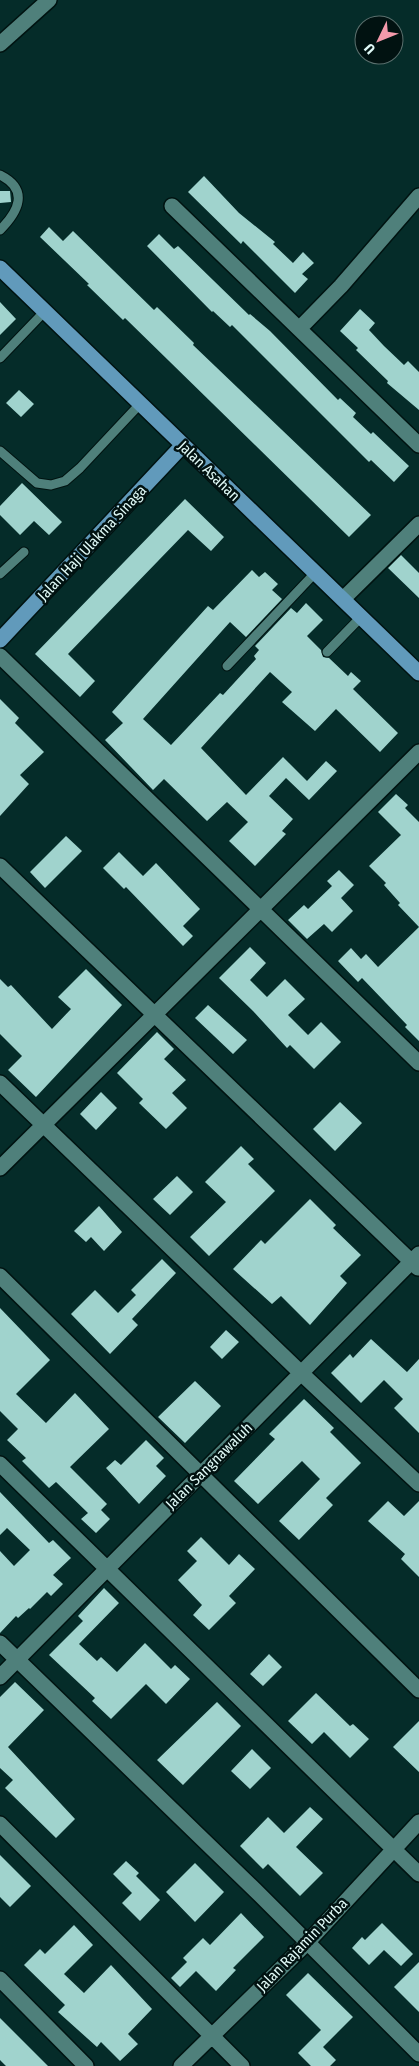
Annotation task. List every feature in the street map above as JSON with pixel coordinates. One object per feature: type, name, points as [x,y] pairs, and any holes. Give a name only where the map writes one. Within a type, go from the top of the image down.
[{"type":"main road","name":"Jalan Asahan","points":[[0,268],[419,673]]},
{"type":"main road","name":"Jalan Haji Ulakma Sinaga","points":[[0,640],[183,445]]},
{"type":"street","points":[[0,44],[49,0]]},
{"type":"street","points":[[300,329],[342,286],[419,196]]},
{"type":"street","points":[[172,206],[419,445]]},
{"type":"street","points":[[343,599],[419,524]]},
{"type":"street","points":[[0,656],[419,1064]]},
{"type":"street","points":[[0,1168],[419,752]]},
{"type":"street","points":[[0,866],[417,1262]]},
{"type":"street","points":[[0,1084],[419,1484]]},
{"type":"street","name":"Jalan Sangnawaluh","points":[[0,1677],[301,1373],[417,1262]]},
{"type":"street","points":[[0,1276],[419,1690]]},
{"type":"street","points":[[0,1464],[419,1874]]},
{"type":"street","points":[[0,1643],[307,1942],[419,2054]]},
{"type":"street","name":"Jalan Rajamin Purba","points":[[182,2066],[307,1942],[419,1822]]},
{"type":"street","points":[[0,1824],[242,2066]]},
{"type":"street","points":[[0,1979],[86,2066]]},
{"type":"lane","points":[[0,175],[12,184],[17,191],[19,203],[15,214],[0,230]]},
{"type":"lane","points":[[0,358],[45,311]]},
{"type":"lane","points":[[0,451],[37,483],[51,485],[65,480],[80,468],[140,404]]},
{"type":"lane","points":[[0,574],[24,552]]},
{"type":"lane","points":[[227,666],[315,573]]},
{"type":"lane","points":[[327,652],[360,616]]},
{"type":"building","points":[[204,176],[239,213],[275,242],[273,244],[293,263],[303,252],[314,263],[302,274],[308,279],[295,293],[243,241],[241,244],[188,192]]},
{"type":"building","points":[[0,191],[10,191],[11,202],[0,203]]},
{"type":"building","points":[[49,227],[63,241],[73,231],[154,310],[157,307],[194,343],[193,345],[371,515],[349,537],[125,318],[123,320],[40,237]]},
{"type":"building","points":[[159,234],[174,249],[178,246],[249,315],[270,331],[338,400],[340,398],[356,413],[353,417],[371,434],[373,432],[409,466],[394,482],[371,460],[369,462],[232,325],[230,327],[212,312],[147,246]]},
{"type":"building","points":[[0,302],[16,319],[0,335]]},
{"type":"building","points":[[360,309],[375,323],[369,330],[404,365],[408,361],[419,372],[419,410],[387,383],[388,381],[356,350],[358,348],[340,331]]},
{"type":"building","points":[[19,390],[34,404],[21,417],[6,403]]},
{"type":"building","points":[[22,483],[62,522],[49,535],[34,521],[20,535],[0,515],[0,506]]},
{"type":"building","points":[[185,499],[224,537],[211,551],[188,530],[68,654],[95,681],[80,697],[35,654]]},
{"type":"building","points":[[401,555],[419,573],[419,598],[388,568]]},
{"type":"building","points":[[252,570],[259,577],[265,572],[278,584],[272,590],[282,599],[246,637],[230,622],[143,719],[171,745],[220,693],[223,695],[256,659],[254,656],[259,650],[255,646],[291,608],[297,613],[306,603],[323,620],[307,636],[321,650],[323,657],[329,658],[348,676],[351,672],[361,681],[353,689],[398,733],[380,752],[336,709],[315,731],[282,702],[292,692],[270,672],[201,748],[246,795],[283,757],[307,781],[326,761],[337,771],[309,800],[286,778],[269,796],[293,819],[282,831],[286,834],[255,866],[229,841],[248,822],[227,802],[207,821],[164,779],[153,790],[105,740],[123,723],[112,712],[208,606],[213,610]]},
{"type":"building","points":[[0,699],[19,718],[15,723],[44,752],[20,775],[29,784],[0,816]]},
{"type":"building","points":[[396,794],[408,805],[405,808],[419,822],[419,927],[398,905],[400,903],[384,885],[386,883],[369,866],[401,835],[378,812]]},
{"type":"building","points":[[66,836],[82,851],[45,888],[30,872]]},
{"type":"building","points":[[119,852],[143,876],[156,863],[200,909],[183,926],[193,936],[183,946],[126,887],[124,889],[103,868]]},
{"type":"building","points":[[339,870],[354,885],[341,898],[353,911],[332,932],[324,924],[307,939],[288,920],[304,905],[308,909],[332,886],[327,881]]},
{"type":"building","points":[[419,927],[419,1041],[405,1027],[407,1025],[362,978],[358,982],[338,961],[351,948],[361,959],[366,954],[378,967]]},
{"type":"building","points":[[250,947],[266,963],[250,980],[267,997],[285,979],[305,999],[288,1015],[308,1035],[321,1022],[341,1042],[314,1069],[290,1045],[287,1048],[219,978]]},
{"type":"building","points":[[86,969],[122,1005],[36,1097],[8,1070],[22,1056],[0,1034],[0,979],[8,987],[11,985],[52,1029],[71,1009],[58,997]]},
{"type":"building","points":[[208,1005],[247,1040],[233,1054],[195,1018]]},
{"type":"building","points":[[157,1032],[174,1049],[164,1059],[186,1080],[172,1093],[187,1108],[166,1129],[139,1103],[143,1099],[117,1073]]},
{"type":"building","points":[[101,1092],[117,1108],[96,1130],[80,1114]]},
{"type":"building","points":[[340,1102],[362,1123],[335,1151],[313,1129]]},
{"type":"building","points":[[241,1146],[254,1159],[248,1164],[275,1191],[209,1256],[190,1237],[226,1202],[205,1182]]},
{"type":"building","points":[[177,1176],[193,1192],[170,1215],[153,1199]]},
{"type":"building","points":[[310,1199],[336,1225],[333,1228],[361,1255],[340,1276],[347,1283],[310,1325],[281,1296],[272,1304],[233,1269],[261,1240],[265,1244]]},
{"type":"building","points":[[99,1206],[122,1232],[104,1251],[91,1237],[86,1242],[74,1231]]},
{"type":"building","points":[[162,1259],[176,1273],[132,1319],[138,1325],[110,1354],[71,1314],[95,1290],[118,1313],[136,1295],[131,1290]]},
{"type":"building","points":[[0,1308],[50,1360],[16,1394],[46,1423],[75,1393],[109,1429],[70,1467],[107,1504],[101,1510],[110,1519],[96,1533],[81,1519],[88,1513],[56,1482],[49,1488],[22,1461],[26,1458],[7,1440],[18,1429],[0,1411]]},
{"type":"building","points":[[226,1330],[239,1342],[222,1359],[210,1347]]},
{"type":"building","points":[[371,1339],[407,1372],[419,1359],[419,1433],[394,1408],[403,1399],[384,1380],[361,1403],[331,1373],[350,1354],[353,1358]]},
{"type":"building","points":[[195,1381],[221,1406],[185,1443],[158,1417]]},
{"type":"building","points":[[304,1399],[334,1428],[330,1432],[361,1463],[326,1498],[333,1505],[299,1540],[279,1521],[320,1479],[302,1461],[258,1504],[234,1481],[275,1439],[269,1434]]},
{"type":"building","points":[[146,1440],[164,1458],[156,1466],[166,1476],[139,1504],[106,1468],[115,1460],[121,1465]]},
{"type":"building","points":[[0,1492],[49,1543],[53,1540],[71,1558],[53,1575],[63,1584],[51,1596],[47,1592],[30,1609],[18,1618],[16,1616],[0,1633],[0,1551],[14,1566],[30,1550],[7,1528],[0,1535]]},
{"type":"building","points":[[388,1501],[404,1516],[419,1501],[419,1577],[401,1559],[405,1554],[368,1521]]},
{"type":"building","points":[[201,1537],[229,1565],[239,1554],[255,1569],[229,1596],[236,1603],[209,1630],[193,1615],[202,1605],[178,1580],[197,1561],[187,1551]]},
{"type":"building","points":[[104,1588],[119,1603],[79,1644],[97,1661],[101,1657],[117,1672],[145,1643],[171,1669],[175,1665],[190,1679],[166,1704],[146,1684],[111,1719],[92,1701],[95,1698],[49,1655],[83,1621],[78,1616]]},
{"type":"building","points":[[269,1654],[282,1667],[263,1686],[250,1674]]},
{"type":"building","points":[[15,1682],[44,1710],[8,1747],[75,1819],[56,1838],[5,1788],[13,1780],[0,1768],[0,1697]]},
{"type":"building","points":[[316,1693],[350,1726],[353,1724],[369,1739],[350,1758],[324,1732],[312,1744],[288,1721]]},
{"type":"building","points":[[217,1702],[241,1726],[183,1785],[157,1760]]},
{"type":"building","points":[[419,1721],[419,1772],[393,1747]]},
{"type":"building","points":[[252,1749],[271,1768],[250,1789],[231,1771]]},
{"type":"building","points":[[310,1807],[323,1819],[296,1847],[323,1873],[300,1896],[268,1864],[263,1869],[240,1846],[268,1817],[284,1833]]},
{"type":"building","points":[[0,1855],[31,1886],[10,1907],[0,1897]]},
{"type":"building","points":[[126,1861],[139,1873],[136,1876],[160,1900],[140,1921],[122,1903],[132,1893],[113,1874]]},
{"type":"building","points":[[195,1863],[224,1892],[195,1922],[166,1892]]},
{"type":"building","points":[[241,1913],[264,1937],[233,1968],[236,1970],[216,1991],[196,1971],[180,1987],[171,1978],[187,1962],[183,1958],[203,1938],[210,1945]]},
{"type":"building","points":[[382,1923],[413,1954],[401,1966],[384,1950],[369,1965],[352,1948],[362,1937],[365,1940]]},
{"type":"building","points":[[74,1925],[93,1945],[64,1974],[84,1993],[111,1965],[152,2009],[128,2034],[138,2044],[120,2061],[101,2042],[97,2047],[58,2012],[65,2005],[24,1965],[40,1949],[45,1954]]},
{"type":"building","points":[[419,1962],[419,2012],[394,1987]]},
{"type":"building","points":[[308,1973],[353,2017],[323,2047],[336,2060],[330,2066],[311,2066],[298,2053],[321,2030],[286,1995]]},
{"type":"building","points":[[0,2018],[48,2066],[6,2066],[0,2060]]}]
